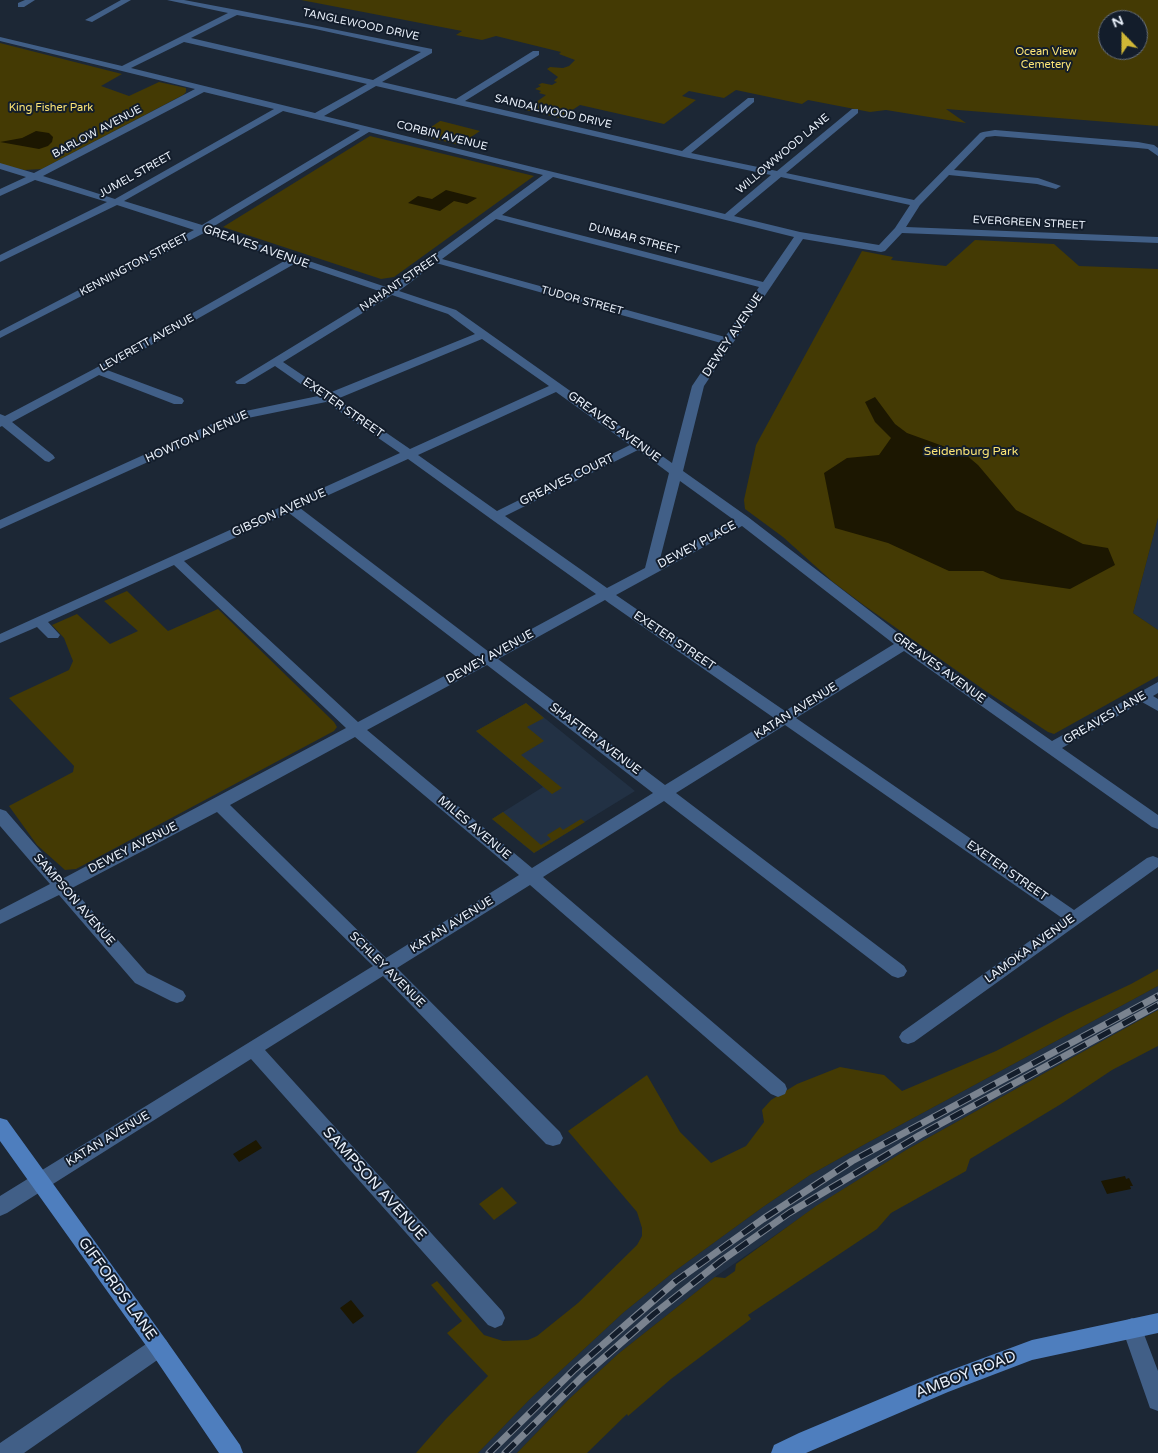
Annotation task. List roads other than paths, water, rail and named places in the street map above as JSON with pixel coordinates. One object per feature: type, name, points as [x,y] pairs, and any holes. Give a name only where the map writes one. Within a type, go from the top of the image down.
[{"type":"street","points":[[21,5],[31,0]]},
{"type":"street","points":[[89,20],[128,0]]},
{"type":"street","name":"TANGLEWOOD DRIVE","points":[[171,0],[429,51],[375,82]]},
{"type":"street","points":[[123,69],[238,12]]},
{"type":"street","name":"CORBIN AVENUE","points":[[0,39],[800,235],[881,249],[899,230]]},
{"type":"street","name":"SANDALWOOD DRIVE","points":[[184,39],[684,154],[916,203]]},
{"type":"street","points":[[459,101],[536,53]]},
{"type":"street","points":[[317,116],[375,82]]},
{"type":"street","name":"BARLOW AVENUE","points":[[0,193],[204,89]]},
{"type":"street","points":[[684,154],[751,100]]},
{"type":"street","name":"JUMEL STREET","points":[[0,259],[116,202],[282,108]]},
{"type":"street","name":"WILLOWWOOD LANE","points":[[727,218],[855,110]]},
{"type":"street","name":"KENNINGTON STREET","points":[[0,335],[203,229],[368,130]]},
{"type":"street","points":[[899,230],[916,203],[980,137],[988,134],[1138,145],[1152,147],[1158,153]]},
{"type":"street","name":"GREAVES AVENUE","points":[[0,166],[203,229],[452,312],[743,520],[904,644],[1158,823]]},
{"type":"street","points":[[947,172],[1038,181],[1056,186]]},
{"type":"street","name":"NAHANT STREET","points":[[241,382],[390,292],[551,174]]},
{"type":"street","name":"DUNBAR STREET","points":[[496,216],[766,286]]},
{"type":"street","name":"EVERGREEN STREET","points":[[899,230],[1158,240]]},
{"type":"street","name":"DEWEY AVENUE","points":[[0,918],[60,885],[219,804],[652,570],[698,386],[800,235]]},
{"type":"street","name":"LEVERETT AVENUE","points":[[2,421],[98,371],[294,260]]},
{"type":"street","name":"TUDOR STREET","points":[[435,260],[729,342]]},
{"type":"street","name":"HOWTON AVENUE","points":[[0,525],[240,416],[328,398],[484,334]]},
{"type":"street","name":"EXETER STREET","points":[[276,362],[605,594],[1074,918]]},
{"type":"street","points":[[98,371],[178,401]]},
{"type":"street","name":"GIBSON AVENUE","points":[[0,639],[558,387]]},
{"type":"street","points":[[2,421],[49,458]]},
{"type":"street","name":"GREAVES COURT","points":[[496,516],[639,445]]},
{"type":"street","name":"SHAFTER AVENUE","points":[[291,508],[898,971]]},
{"type":"street","name":"DEWEY PLACE","points":[[652,570],[743,520]]},
{"type":"street","name":"MILES AVENUE","points":[[176,560],[356,730],[531,876],[778,1089]]},
{"type":"street","points":[[39,622],[53,635]]},
{"type":"street","name":"KATAN AVENUE","points":[[0,1207],[904,644]]},
{"type":"street","name":"GREAVES LANE","points":[[1051,748],[1158,686]]},
{"type":"street","points":[[1143,696],[1158,706]]},
{"type":"street","name":"SCHLEY AVENUE","points":[[219,804],[385,967],[553,1138]]},
{"type":"street","name":"SAMPSON AVENUE","points":[[0,815],[141,978],[177,996]]},
{"type":"street","name":"LAMOKA AVENUE","points":[[908,1038],[1153,862]]},
{"type":"street","name":"SAMPSON AVENUE","points":[[253,1050],[495,1318]]},
{"type":"street","name":"GIFFORDS LANE","points":[[0,1126],[159,1347],[232,1453]]},
{"type":"street","name":"AMBOY ROAD","points":[[782,1453],[944,1383],[1032,1350],[1158,1323]]},
{"type":"street","points":[[1132,1328],[1158,1401]]},
{"type":"street","points":[[5,1453],[159,1347]]},
{"type":"railway","points":[[489,1453],[575,1369],[676,1281],[763,1219],[852,1161],[1158,996]]},
{"type":"railway","points":[[505,1453],[583,1376],[654,1314],[721,1261],[789,1213],[920,1135],[1158,1005]]},
{"type":"park label","name":"Ocean View Cemetery","points":[[1046,58]]},
{"type":"park label","name":"King Fisher Park","points":[[51,108]]},
{"type":"park label","name":"Seidenburg Park","points":[[971,452]]}]
